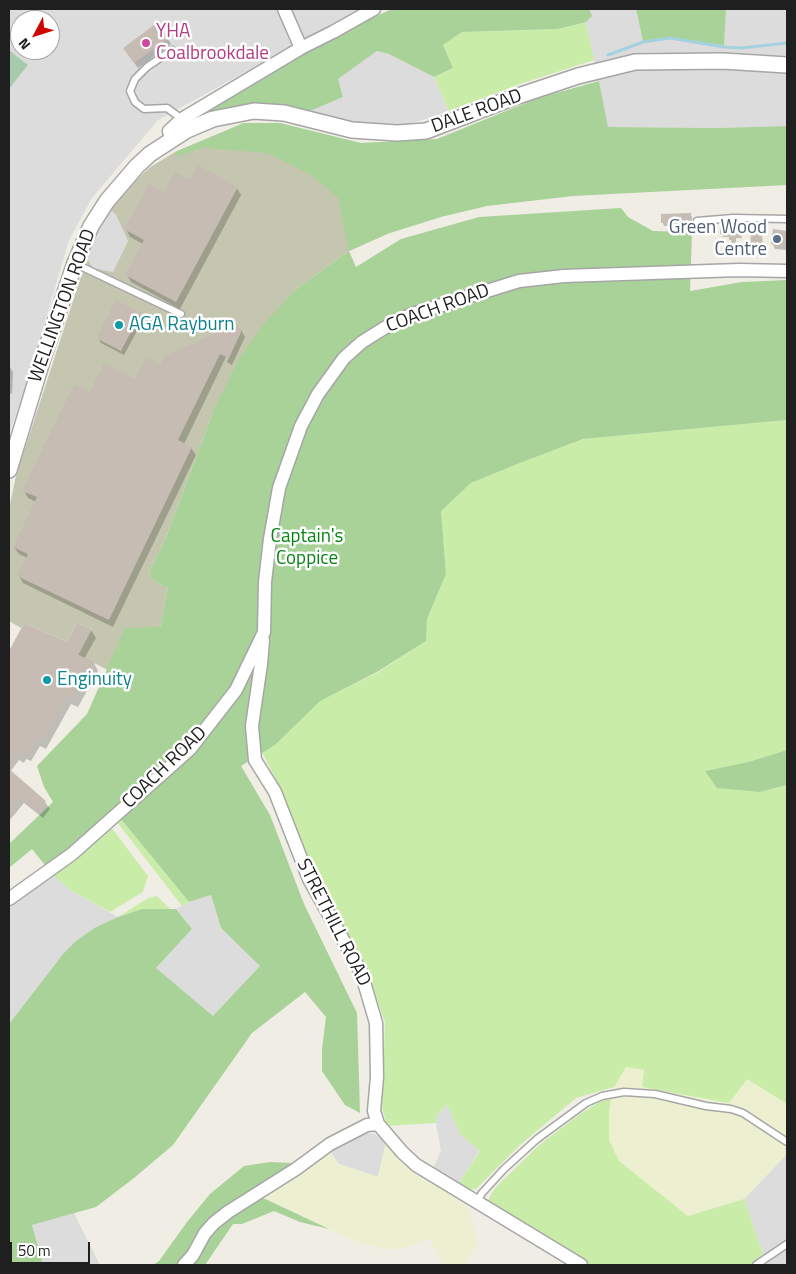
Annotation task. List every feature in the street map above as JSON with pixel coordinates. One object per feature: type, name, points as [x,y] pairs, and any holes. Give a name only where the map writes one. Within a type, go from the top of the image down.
[{"type":"street","points":[[284,9],[301,48]]},
{"type":"street","points":[[171,140],[169,131],[182,119],[301,48],[374,9]]},
{"type":"street","name":"DALE ROAD","points":[[171,140],[202,123],[254,111],[284,113],[352,130],[397,133],[426,131],[512,98],[569,79],[635,62],[723,61],[787,65]]},
{"type":"street","name":"WELLINGTON ROAD","points":[[9,470],[74,263],[91,226],[107,201],[137,166],[150,154],[171,140]]},
{"type":"street","name":"COACH ROAD","points":[[9,899],[72,854],[190,749],[236,690],[264,632],[265,582],[279,488],[301,426],[318,394],[344,358],[375,333],[394,322],[413,314],[518,281],[564,276],[739,270],[787,271]]},
{"type":"street","name":"STRETHILL ROAD","points":[[264,632],[252,726],[255,760],[275,792],[309,880],[361,972],[376,1022],[377,1077],[374,1111],[378,1124]]},
{"type":"street","points":[[184,1265],[205,1233],[228,1212],[296,1169],[330,1144],[366,1125],[378,1124],[416,1165],[581,1265]]},
{"type":"lane","points":[[172,50],[147,67],[135,79],[130,91],[135,102],[144,108],[167,108],[182,119]]},
{"type":"lane","points":[[697,221],[733,218],[787,218]]},
{"type":"lane","points":[[74,263],[181,314]]},
{"type":"lane","points":[[477,1202],[504,1169],[537,1139],[586,1103],[602,1096],[624,1092],[655,1094],[706,1106],[732,1109],[743,1113],[787,1142]]},
{"type":"lane","points":[[756,1265],[787,1244]]},
{"type":"shaded area","points":[[9,9],[360,9],[158,120],[92,198],[69,240],[29,376],[9,435],[9,89],[28,65],[22,60],[60,60],[60,10],[10,10],[10,51]]},
{"type":"shaded area","points":[[589,9],[636,9],[643,42],[670,38],[724,47],[726,9],[787,9],[787,126],[717,128],[608,127],[586,22],[591,16]]},
{"type":"shaded area","points":[[377,51],[389,54],[434,77],[449,111],[410,124],[362,123],[335,119],[310,111],[343,97],[338,79]]},
{"type":"shaded area","points":[[244,123],[280,123],[387,234],[349,251],[295,290],[213,412],[167,535],[149,573],[154,581],[168,588],[160,627],[142,687],[78,655],[92,629],[77,623],[67,642],[24,623],[21,628],[9,621],[9,509],[16,476],[87,258],[93,268],[113,272],[128,241],[116,215],[110,209],[149,168],[175,152]]},
{"type":"shaded area","points":[[110,209],[116,215],[128,241],[113,272],[93,268],[87,258],[94,237]]},
{"type":"shaded area","points":[[52,873],[70,890],[118,917],[96,927],[63,954],[9,1024],[9,905]]},
{"type":"shaded area","points":[[211,895],[221,928],[261,966],[213,1016],[156,968],[192,929],[176,909],[189,902]]},
{"type":"shaded area","points":[[626,1066],[644,1069],[642,1086],[747,1079],[787,1104],[787,1154],[744,1199],[688,1216],[619,1161],[609,1140],[609,1112],[614,1087]]},
{"type":"shaded area","points":[[447,1105],[460,1134],[480,1150],[456,1187],[432,1171],[441,1151],[436,1123],[437,1115]]},
{"type":"shaded area","points":[[365,1133],[375,1134],[386,1142],[378,1177],[339,1164],[329,1150]]},
{"type":"shaded area","points":[[386,1142],[428,1179],[466,1203],[478,1243],[465,1265],[450,1265],[441,1262],[430,1238],[409,1247],[386,1250],[359,1243],[261,1197],[329,1150],[339,1164],[378,1177]]},
{"type":"shaded area","points":[[787,1154],[787,1265],[750,1265],[763,1254],[744,1199]]},
{"type":"shaded area","points":[[74,1213],[100,1265],[43,1265],[32,1225]]},
{"type":"green space","points":[[392,9],[589,9],[592,16],[586,22],[558,29],[462,32],[443,45],[453,68],[434,77],[389,54],[377,51],[338,79],[343,97],[310,111],[248,104],[196,119],[255,81],[353,27]]},
{"type":"green space","points":[[636,9],[726,9],[724,47],[670,38],[643,42]]},
{"type":"green space","points":[[586,22],[594,60],[520,84],[449,111],[434,77],[453,68],[443,45],[462,32],[558,29]]},
{"type":"green space","points":[[9,50],[10,60],[22,60],[28,65],[9,89]]},
{"type":"green space","points":[[599,81],[608,127],[717,128],[787,126],[787,185],[573,196],[487,206],[441,217],[387,234],[349,251],[338,197],[311,175],[267,153],[205,147],[176,157],[175,152],[244,123],[280,123],[361,143],[437,139],[538,98]]},
{"type":"green space","name":"Captain's Coppice","points":[[621,208],[628,217],[653,231],[692,232],[690,291],[742,282],[787,280],[787,420],[583,439],[471,483],[441,511],[446,574],[427,619],[426,641],[377,672],[320,701],[275,745],[241,766],[270,815],[304,904],[357,1013],[360,1113],[345,1105],[322,1071],[322,1049],[326,1017],[305,992],[252,1033],[173,1145],[96,1207],[32,1225],[43,1265],[9,1265],[9,1024],[63,954],[76,941],[96,927],[118,917],[142,909],[176,909],[192,929],[156,968],[213,1016],[260,966],[221,928],[211,895],[189,902],[121,819],[54,876],[32,849],[9,868],[9,844],[53,802],[44,787],[37,766],[87,714],[125,628],[160,627],[168,588],[154,581],[149,573],[167,535],[213,412],[240,357],[264,324],[295,290],[349,251],[356,267],[401,239],[479,217]]},
{"type":"green space","points":[[787,420],[787,750],[748,762],[705,771],[760,792],[787,785],[787,1104],[747,1079],[729,1103],[642,1087],[644,1070],[626,1067],[614,1087],[576,1098],[519,1146],[476,1189],[466,1190],[456,1187],[480,1151],[460,1134],[447,1105],[437,1115],[436,1123],[387,1126],[382,1107],[385,1022],[361,957],[309,867],[281,790],[262,752],[275,745],[319,701],[377,673],[426,641],[427,619],[446,574],[441,511],[471,483],[583,439]]},
{"type":"green space","points":[[787,750],[787,785],[760,792],[717,788],[705,771],[748,762]]},
{"type":"green space","points":[[121,819],[189,902],[182,906],[117,822]]},
{"type":"green space","points":[[111,827],[148,876],[143,892],[110,912],[70,890],[54,876]]},
{"type":"green space","points":[[157,896],[170,909],[142,909],[118,917],[148,898]]},
{"type":"green space","points":[[611,1099],[609,1140],[619,1161],[688,1216],[744,1199],[763,1254],[750,1265],[590,1265],[487,1202],[495,1188],[538,1146],[577,1116],[599,1102]]},
{"type":"green space","points":[[270,1162],[292,1163],[263,1185],[189,1252],[179,1265],[153,1265],[159,1261],[210,1194],[244,1166]]},
{"type":"green space","points":[[261,1197],[329,1229],[300,1222],[274,1211],[242,1224],[233,1224],[205,1265],[191,1265],[207,1240],[226,1219]]},
{"type":"building","name":"YHA Coalbrookdale","points":[[157,23],[169,38],[134,63],[123,48]]},
{"type":"building","points":[[198,165],[238,187],[176,302],[125,275],[144,240],[124,229],[149,184],[164,192],[175,172],[190,180]]},
{"type":"building","points":[[691,213],[691,222],[661,223],[661,214]]},
{"type":"building","points":[[740,226],[741,235],[735,235],[735,240],[729,240],[729,234],[720,234],[720,227]]},
{"type":"building","points":[[750,227],[761,227],[762,246],[751,246]]},
{"type":"building","points":[[773,229],[787,231],[787,245],[771,244]]},
{"type":"building","name":"AGA Rayburn","points":[[116,300],[141,313],[121,351],[96,338]]},
{"type":"building","points":[[234,325],[242,329],[228,358],[220,354],[178,440],[192,447],[109,620],[17,576],[28,554],[13,547],[37,497],[22,491],[74,384],[90,392],[104,363],[135,379],[146,357],[160,365],[164,356]]},
{"type":"building","name":"Enginuity","points":[[24,623],[67,642],[77,623],[92,629],[78,655],[95,662],[74,700],[66,697],[41,742],[35,739],[27,755],[22,752],[19,756],[15,753],[9,761],[9,651]]},
{"type":"building","points":[[9,769],[46,801],[38,811],[20,796],[9,809]]},
{"type":"waterway","points":[[608,55],[643,42],[670,38],[742,48],[787,43]]},
{"type":"place","name":"YHA Coalbrookdale","points":[[146,43]]},
{"type":"place","name":"Green Wood Centre","points":[[777,239]]},
{"type":"place","name":"AGA Rayburn","points":[[119,325]]},
{"type":"place","name":"Enginuity","points":[[47,680]]}]
